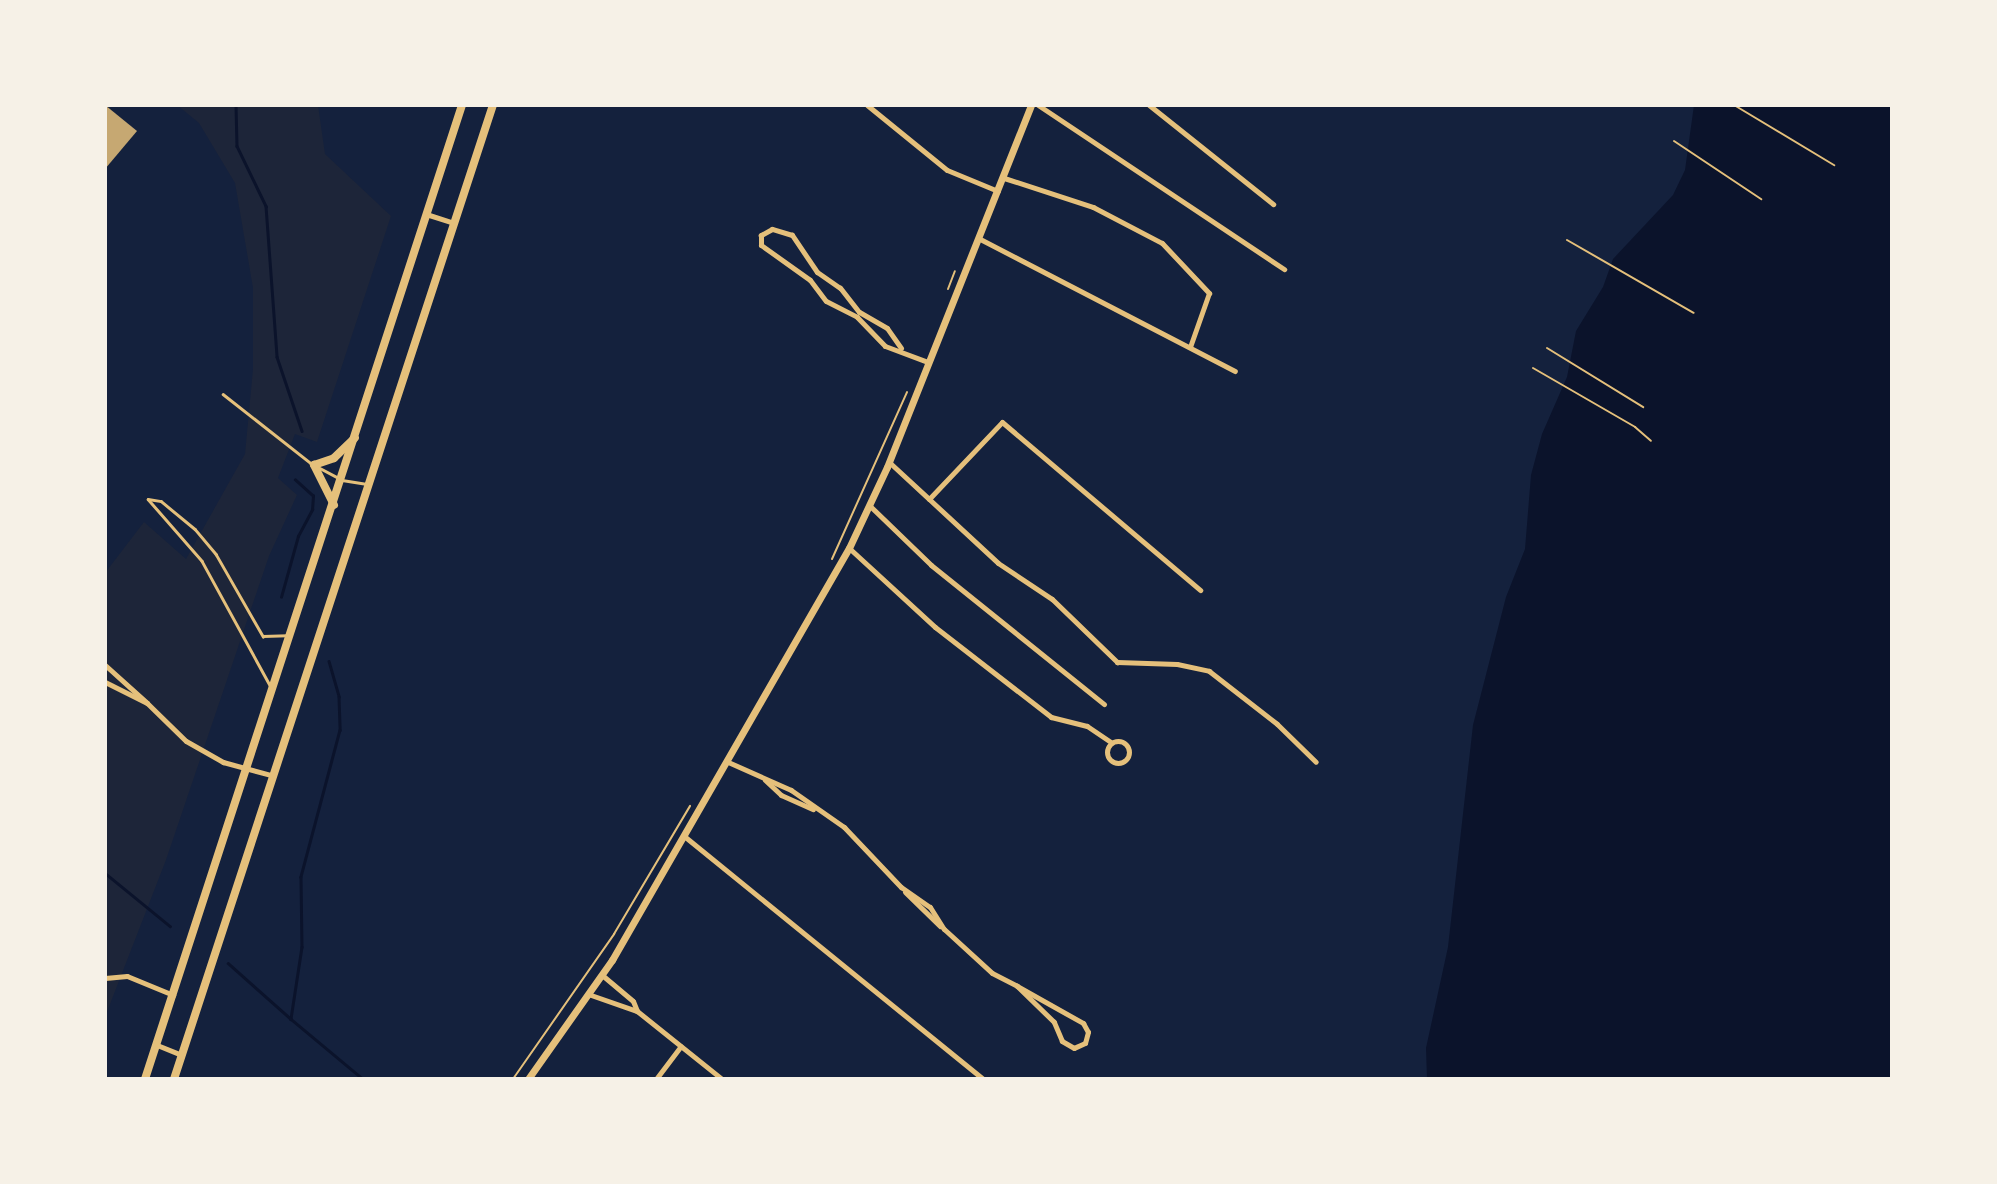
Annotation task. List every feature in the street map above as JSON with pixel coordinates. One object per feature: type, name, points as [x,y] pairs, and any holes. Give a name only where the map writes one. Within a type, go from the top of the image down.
[{"type":"main road","points":[[145,1079],[270,688],[292,634],[462,105]]},
{"type":"main road","points":[[174,1079],[271,775],[493,105]]},
{"type":"main road","points":[[528,1079],[602,975],[729,762],[849,548],[889,462],[981,239],[1031,105]]},
{"type":"main road","points":[[334,505],[314,465],[334,458],[355,438]]},
{"type":"street","points":[[867,105],[947,170],[998,191]]},
{"type":"street","points":[[1038,105],[1284,269]]},
{"type":"street","points":[[1149,105],[1273,204]]},
{"type":"street","points":[[1004,178],[1093,207],[1162,243],[1209,293],[1190,346]]},
{"type":"street","points":[[426,214],[454,223]]},
{"type":"street","points":[[901,348],[887,328],[858,314],[826,301],[810,280],[761,245],[761,234],[772,229],[792,235],[817,272],[840,288],[858,314],[885,346],[901,348],[928,362]]},
{"type":"street","points":[[981,239],[1235,371]]},
{"type":"street","points":[[810,280],[817,272]]},
{"type":"street","points":[[929,499],[1002,422],[1200,590]]},
{"type":"street","points":[[889,462],[998,564],[1052,599],[1117,662],[1177,664],[1209,671],[1277,723],[1315,762]]},
{"type":"street","points":[[870,506],[931,565],[1104,704]]},
{"type":"street","points":[[849,548],[935,626],[1051,718],[1087,726],[1111,743]]},
{"type":"street","points":[[105,664],[186,741],[223,762],[271,775]]},
{"type":"street","points":[[105,682],[147,703]]},
{"type":"street","points":[[1119,740],[1128,747],[1125,761],[1108,759],[1111,743],[1119,740]]},
{"type":"street","points":[[729,762],[759,775],[781,795],[816,810],[844,827],[901,887],[923,900],[944,929],[992,973],[1017,986],[1083,1023],[1088,1032],[1085,1043],[1074,1048],[1062,1041],[1054,1022],[1017,986]]},
{"type":"street","points":[[684,836],[983,1079]]},
{"type":"street","points":[[602,975],[633,1000],[637,1011]]},
{"type":"street","points":[[105,978],[127,976],[173,995]]},
{"type":"street","points":[[589,994],[637,1011],[722,1079]]},
{"type":"street","points":[[157,1045],[182,1055]]},
{"type":"street","points":[[656,1079],[681,1046]]},
{"type":"lane","points":[[223,394],[314,465],[342,480],[367,484]]},
{"type":"lane","points":[[270,688],[266,673],[202,561],[148,499],[161,501],[195,529],[216,554],[263,636],[268,639],[292,634]]},
{"type":"path","points":[[1734,105],[1834,165]]},
{"type":"path","points":[[1674,141],[1761,200]]},
{"type":"path","points":[[1567,240],[1694,313]]},
{"type":"path","points":[[947,293],[958,266]]},
{"type":"path","points":[[1547,348],[1643,407]]},
{"type":"path","points":[[1533,368],[1651,441]]},
{"type":"path","points":[[831,561],[912,381]]},
{"type":"path","points":[[513,1079],[614,934],[695,798]]},
{"type":"shaded area","points":[[177,105],[318,105],[325,154],[391,216],[317,442],[295,434],[278,478],[297,495],[269,556],[166,860],[105,1017],[105,573],[144,522],[186,559],[245,454],[253,369],[253,288],[235,183],[199,123]]},
{"type":"shaded area","points":[[1694,105],[1892,105],[1892,1079],[1427,1079],[1426,1048],[1448,947],[1473,725],[1506,597],[1525,549],[1531,475],[1542,434],[1567,377],[1576,331],[1603,287],[1613,259],[1673,195],[1685,170]]},
{"type":"building","points":[[105,105],[137,131],[105,169]]},
{"type":"waterway","points":[[236,105],[237,146],[266,206],[277,357],[302,431]]},
{"type":"waterway","points":[[281,597],[298,536],[312,510],[313,496],[295,480]]},
{"type":"waterway","points":[[329,661],[339,697],[340,730],[301,877],[302,947],[291,1019],[363,1079]]},
{"type":"waterway","points":[[105,873],[170,926]]},
{"type":"waterway","points":[[228,963],[291,1019]]}]
